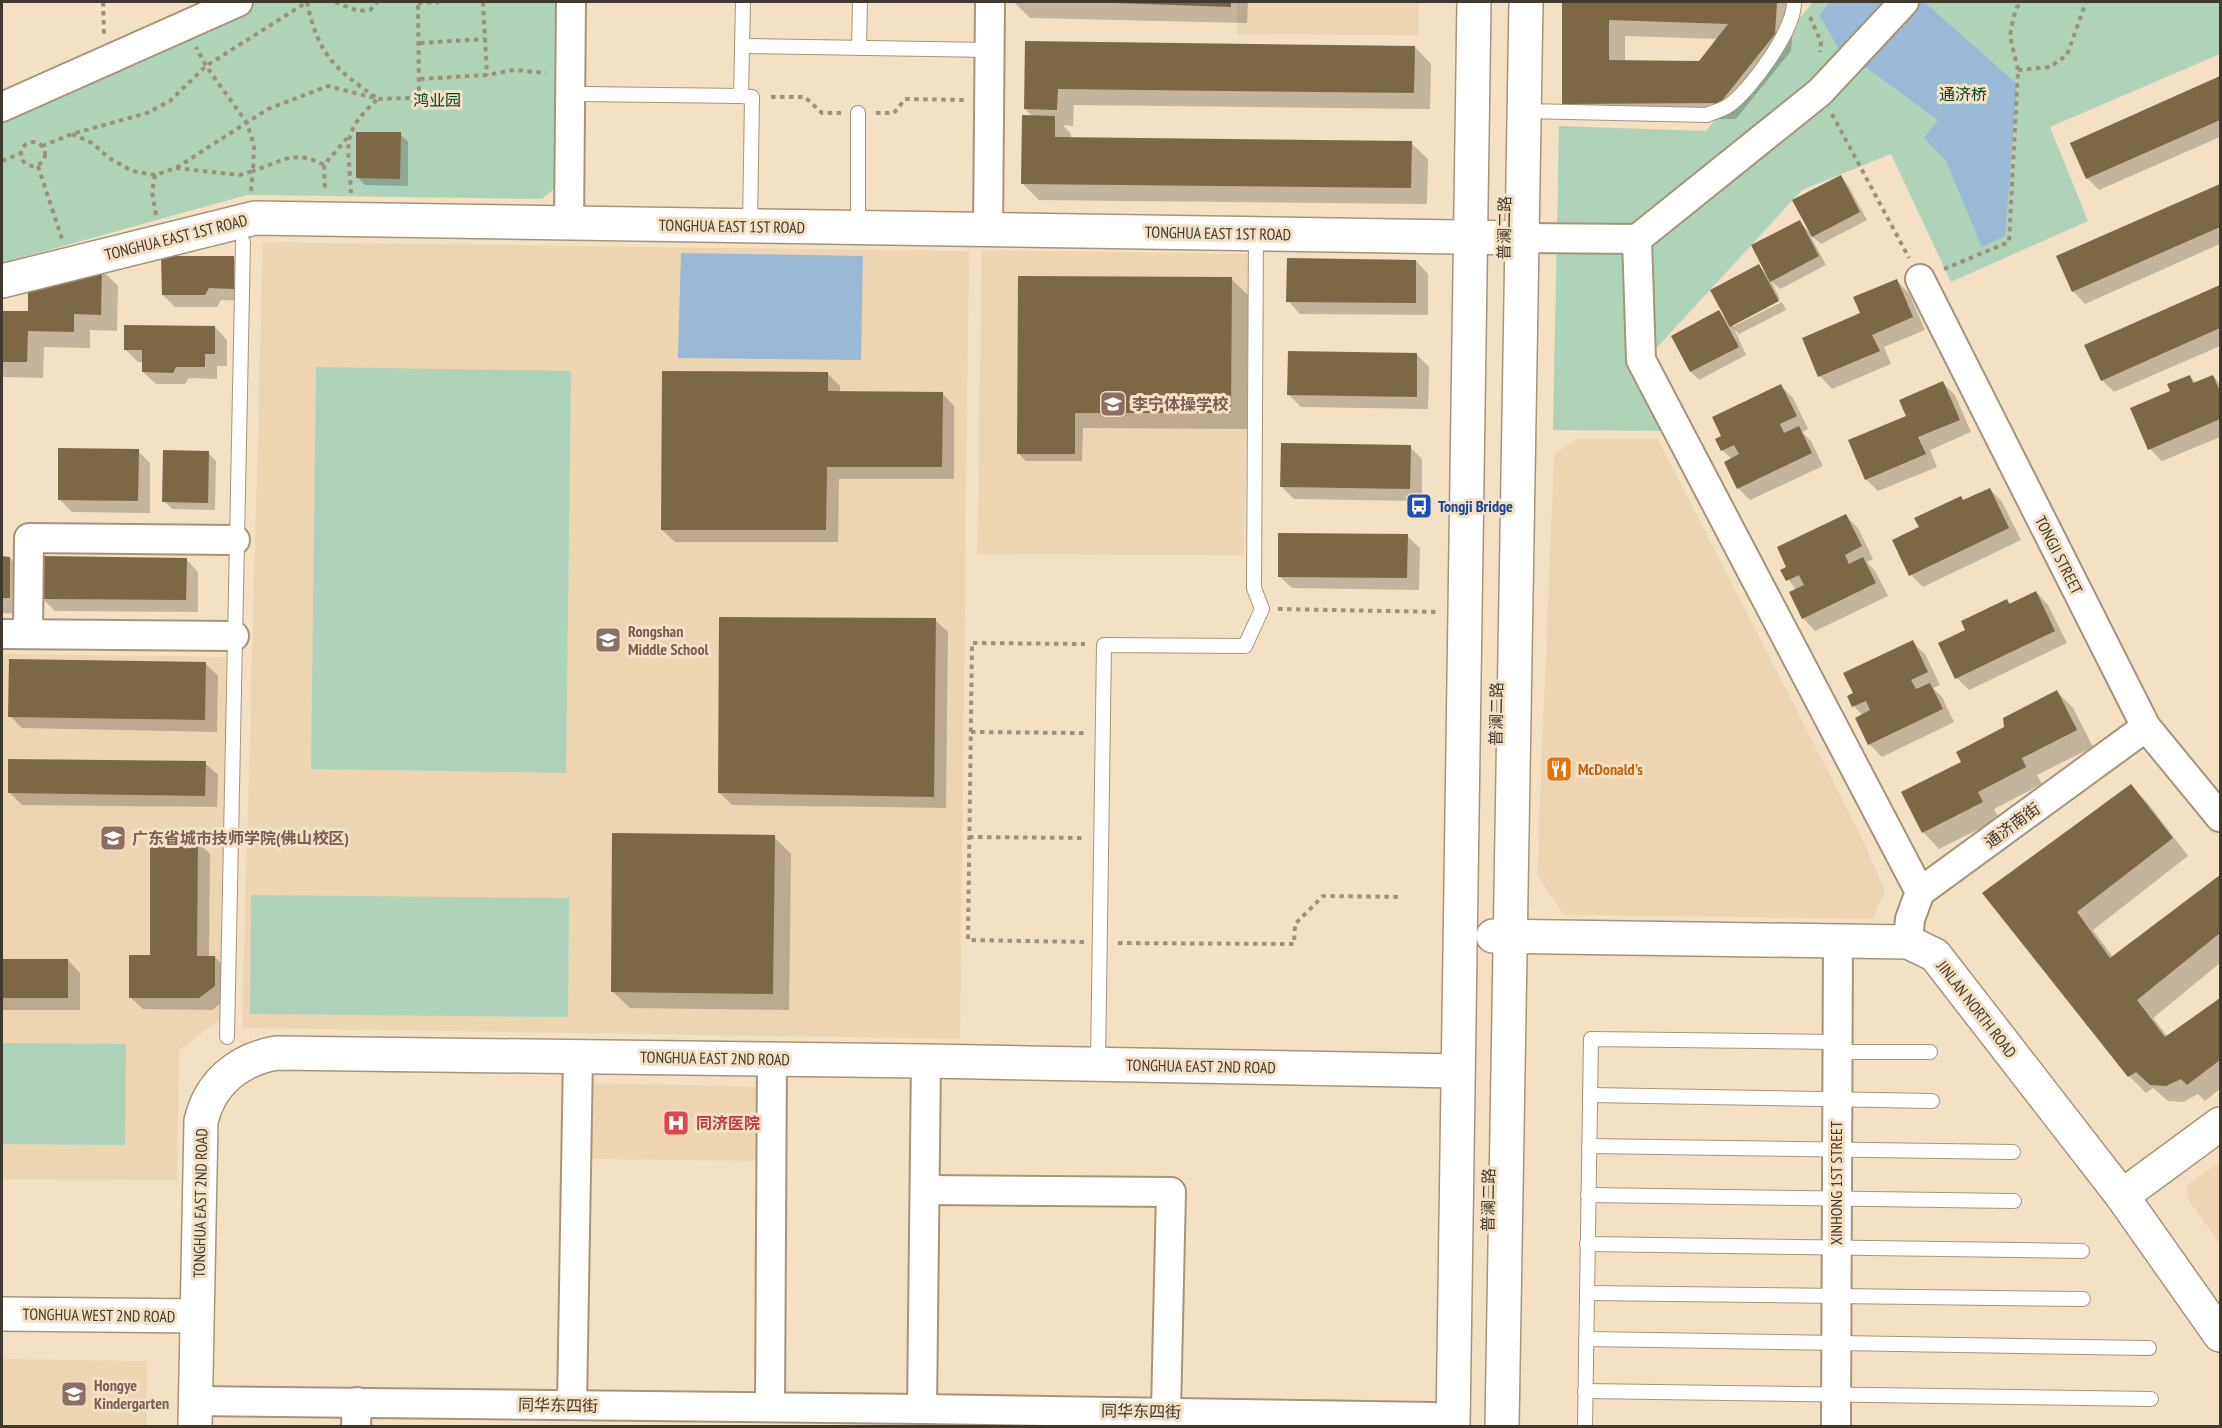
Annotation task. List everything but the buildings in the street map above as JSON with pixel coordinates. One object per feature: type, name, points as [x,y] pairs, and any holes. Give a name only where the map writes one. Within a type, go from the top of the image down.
[{"type":"main road","points":[[1439,1423],[1447,1071],[1443,612],[1459,237],[1451,2]]},
{"type":"main road","name":"普澜二路","points":[[1447,1071],[1459,237],[1474,2]]},
{"type":"main road","name":"普澜二路","points":[[1507,2],[1512,238]]},
{"type":"main road","points":[[1502,1426],[1501,936],[1512,238],[1524,111],[1526,2]]},
{"type":"main road","name":"TONGHUA EAST 1ST ROAD","points":[[2,281],[255,218],[1512,238]]},
{"type":"main road","name":"普澜二路","points":[[1485,1426],[1501,936]]},
{"type":"main road","name":"JINLAN NORTH ROAD","points":[[1501,936],[1908,942],[1935,955],[2122,1196],[2220,1335]]},
{"type":"main road","name":"TONGHUA EAST 2ND ROAD","points":[[195,1414],[201,1120],[205,1103],[216,1086],[242,1064],[276,1053],[926,1061],[1447,1071]]},
{"type":"main road","points":[[2122,1196],[2220,1124]]},
{"type":"main road","name":"TONGHUA WEST 2ND ROAD","points":[[2,1314],[197,1316]]},
{"type":"street","points":[[2,107],[238,2]]},
{"type":"street","points":[[569,224],[571,2]]},
{"type":"street","points":[[988,230],[990,2]]},
{"type":"street","points":[[1512,238],[1637,239],[1820,92],[1904,2]]},
{"type":"street","points":[[1637,239],[1641,360],[1920,892],[1910,919],[1908,942]]},
{"type":"street","name":"TONGJI STREET","points":[[1920,279],[2146,727],[2220,817]]},
{"type":"street","points":[[234,636],[15,634],[29,538],[236,540]]},
{"type":"street","name":"通济南街","points":[[1920,892],[2146,727]]},
{"type":"street","name":"XINHONG 1ST STREET","points":[[1836,1426],[1838,940]]},
{"type":"street","points":[[573,1405],[578,1056]]},
{"type":"street","points":[[770,1407],[772,1059]]},
{"type":"street","points":[[921,1409],[926,1061]]},
{"type":"street","points":[[925,1190],[1171,1192],[1166,1412]]},
{"type":"street","name":"同华东四街","points":[[195,1414],[356,1414],[573,1405],[737,1417],[770,1407],[861,1418],[921,1409],[1055,1418],[1166,1412],[1292,1420],[1439,1423]]},
{"type":"lane","points":[[741,96],[743,2]]},
{"type":"lane","points":[[859,48],[860,2]]},
{"type":"lane","points":[[1524,111],[1707,115],[1728,106],[1782,43],[1795,12],[1794,2]]},
{"type":"lane","points":[[742,46],[989,50]]},
{"type":"lane","points":[[582,94],[752,97],[750,226]]},
{"type":"lane","points":[[858,113],[858,227]]},
{"type":"lane","points":[[1098,1064],[1104,645],[1245,646],[1262,609],[1254,588],[1256,234]]},
{"type":"lane","points":[[227,1037],[243,242]]},
{"type":"lane","points":[[1585,1426],[1591,1039],[1836,1047],[1930,1053]]},
{"type":"lane","points":[[1590,1095],[1932,1101]]},
{"type":"lane","points":[[1589,1146],[2013,1152]]},
{"type":"lane","points":[[1588,1195],[2014,1201]]},
{"type":"lane","points":[[1587,1244],[2082,1251]]},
{"type":"lane","points":[[1587,1293],[2083,1299]]},
{"type":"lane","points":[[1586,1339],[2149,1348]]},
{"type":"lane","points":[[1585,1391],[2151,1399]]},
{"type":"path","points":[[2,161],[21,153],[28,144],[35,143],[42,146],[72,134],[147,113],[170,100],[206,66],[307,2],[313,32],[322,51],[340,71],[378,99]]},
{"type":"path","points":[[335,2],[358,11],[370,10],[377,2]]},
{"type":"path","points":[[72,134],[92,143],[109,158],[132,171],[155,175],[176,168],[268,109],[328,86],[378,99],[411,98],[419,94],[418,2],[439,2]]},
{"type":"path","points":[[483,2],[487,75]]},
{"type":"path","points":[[1820,92],[1920,279],[2009,242],[2018,70],[2010,36],[2017,8],[2023,2]]},
{"type":"path","points":[[2018,70],[2050,67],[2067,55],[2086,2]]},
{"type":"path","points":[[1807,11],[1821,42],[1820,53]]},
{"type":"path","points":[[420,44],[486,39]]},
{"type":"path","points":[[206,66],[247,123],[254,146],[251,195],[247,195]]},
{"type":"path","points":[[420,79],[487,75],[514,70],[555,72]]},
{"type":"path","points":[[325,196],[324,165],[349,136],[357,117],[378,99]]},
{"type":"path","points":[[343,196],[351,196],[349,136]]},
{"type":"path","points":[[38,166],[45,157],[42,146]]},
{"type":"path","points":[[21,153],[26,164],[38,166]]},
{"type":"path","points":[[176,168],[240,175],[295,156],[307,156],[324,165]]},
{"type":"path","points":[[38,166],[64,246]]},
{"type":"path","points":[[155,175],[152,192],[156,220]]},
{"type":"path","points":[[1262,609],[1443,612]]},
{"type":"path","points":[[1104,645],[972,643],[968,940],[1294,944],[1295,924],[1323,896],[1399,897]]},
{"type":"path","points":[[971,732],[1103,734]]},
{"type":"path","points":[[969,837],[1101,838]]},
{"type":"shaded area","points":[[1237,2],[1418,2],[1418,35],[1237,34]]},
{"type":"shaded area","name":"Rongshan Middle School","points":[[263,242],[969,251],[960,1039],[242,1028]]},
{"type":"shaded area","name":"李宁体操学校","points":[[982,250],[1250,254],[1244,555],[977,554]]},
{"type":"shaded area","points":[[1578,439],[1658,439],[1861,836],[1885,891],[1873,919],[1564,915],[1537,875],[1554,454]]},
{"type":"shaded area","name":"广东省城市技师学院(佛山校区)","points":[[2,654],[228,657],[221,1019],[179,1050],[177,1180],[2,1179]]},
{"type":"shaded area","name":"同济医院","points":[[589,1083],[764,1087],[764,1161],[587,1159]]},
{"type":"shaded area","points":[[2220,1162],[2220,1244],[2188,1199],[2187,1185]]},
{"type":"shaded area","name":"Hongye Kindergarten","points":[[2,1359],[147,1361],[146,1426],[2,1426]]},
{"type":"green space","name":"鸿业园","points":[[258,2],[556,2],[554,189],[542,199],[247,195],[2,263],[2,119]]},
{"type":"green space","name":"通济桥","points":[[1813,2],[2220,2],[2220,54],[2050,127],[2088,221],[1951,282],[1891,154],[1802,190],[1650,355],[1669,431],[1553,430],[1559,126],[1706,131]]},
{"type":"green space","points":[[316,367],[571,371],[566,773],[311,769]]},
{"type":"green space","points":[[251,895],[569,898],[568,1017],[250,1014]]},
{"type":"green space","points":[[2,1043],[126,1044],[125,1145],[2,1144]]},
{"type":"water","points":[[1830,2],[1924,2],[2017,84],[2005,236],[1982,247],[1946,161],[1924,138],[1938,120],[1838,47],[1819,15]]},
{"type":"water","points":[[681,253],[863,256],[861,360],[678,358]]},
{"type":"place","name":"李宁体操学校","points":[[1113,404]]},
{"type":"place","name":"Tongji Bridge","points":[[1419,506]]},
{"type":"place","name":"Rongshan Middle School","points":[[608,640]]},
{"type":"place","name":"McDonald's","points":[[1559,769]]},
{"type":"place","name":"广东省城市技师学院(佛山校区)","points":[[113,838]]},
{"type":"place","name":"同济医院","points":[[676,1123]]},
{"type":"place","name":"Hongye Kindergarten","points":[[74,1394]]}]
